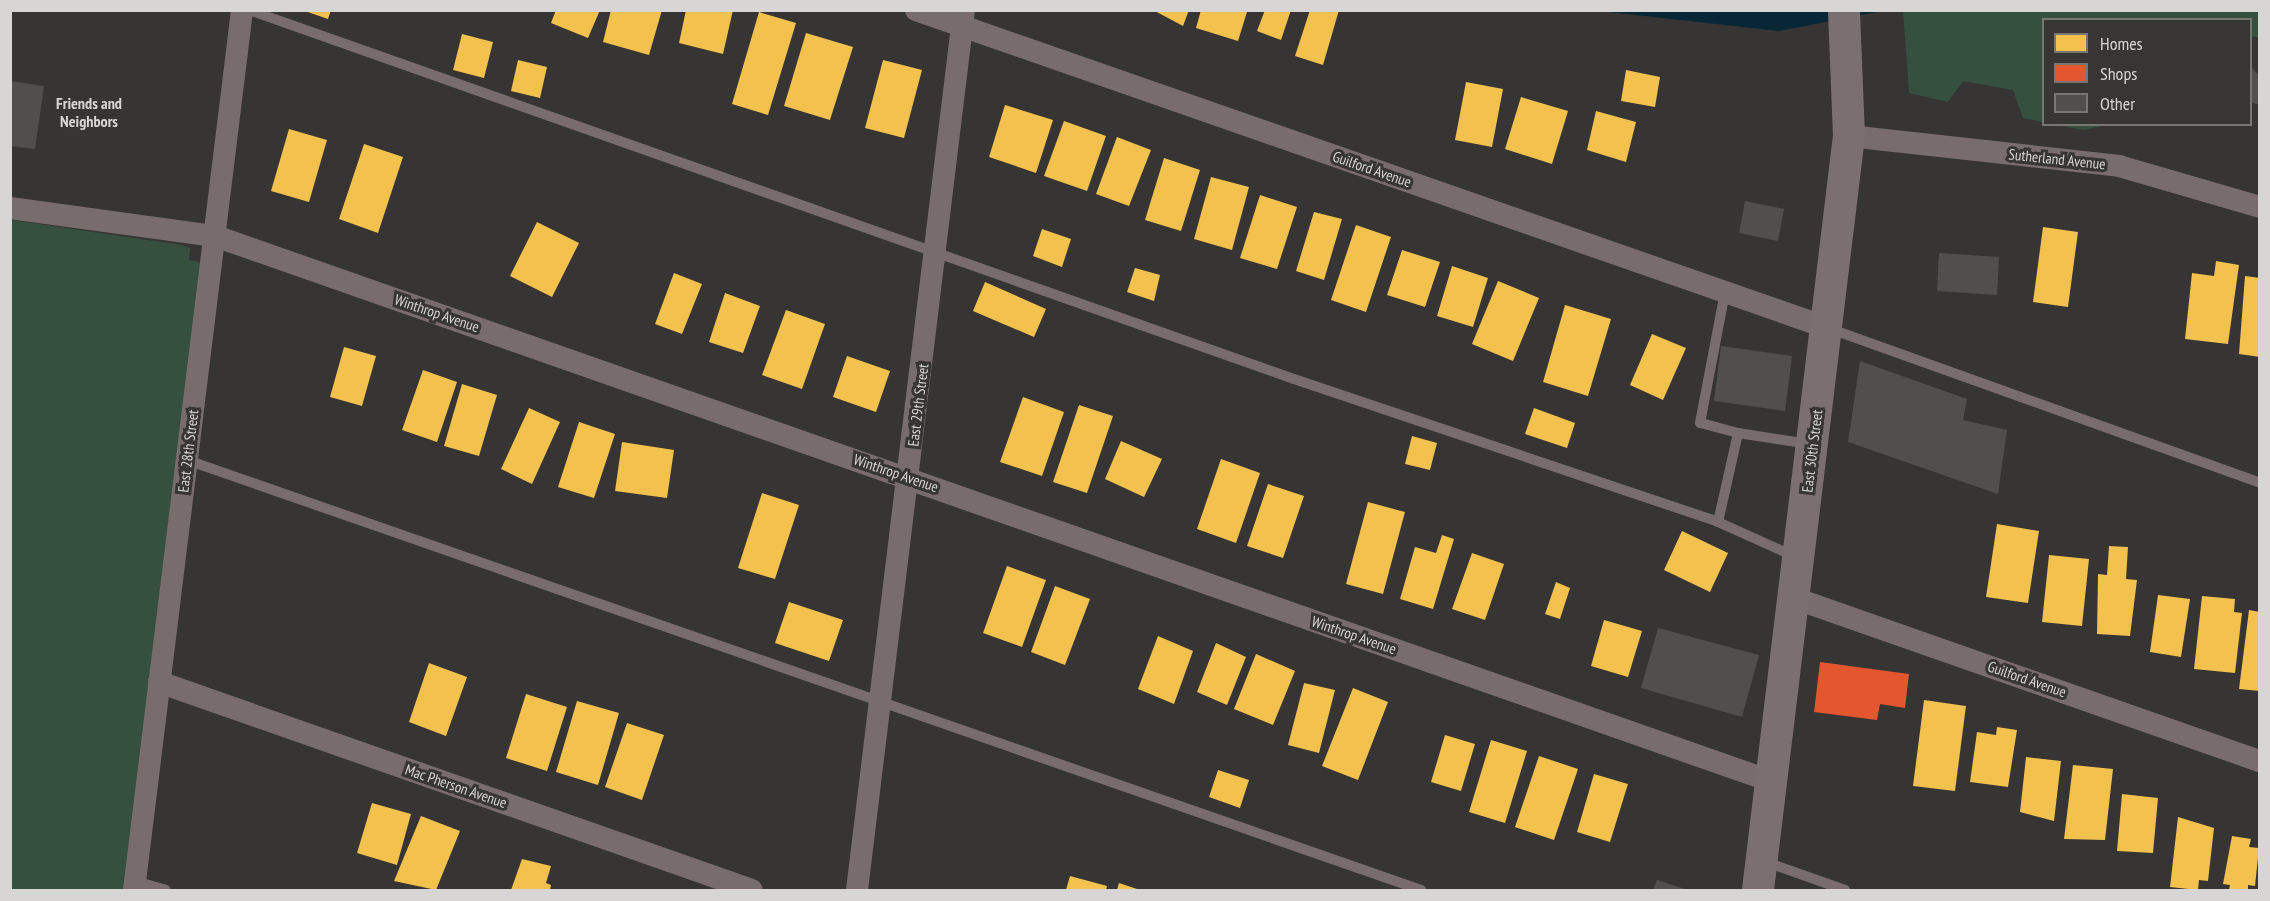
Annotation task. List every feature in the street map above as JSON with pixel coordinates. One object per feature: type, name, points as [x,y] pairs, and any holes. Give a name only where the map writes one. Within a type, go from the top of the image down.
[{"type":"main road","name":"East 30th Street","points":[[1759,876],[1828,328],[1849,136],[1844,10]]},
{"type":"street","name":"East 28th Street","points":[[134,886],[242,10]]},
{"type":"street","name":"Guilford Avenue","points":[[916,10],[963,19],[1828,328]]},
{"type":"street","name":"East 29th Street","points":[[857,891],[963,19]]},
{"type":"street","name":"Sutherland Avenue","points":[[1849,136],[2119,166],[2259,207]]},
{"type":"street","name":"Winthrop Avenue","points":[[10,208],[215,236],[1770,781]]},
{"type":"street","name":"Guilford Avenue","points":[[1794,598],[2259,760]]},
{"type":"street","name":"Mac Pherson Avenue","points":[[159,682],[752,891]]},
{"type":"lane","points":[[249,10],[936,253],[1718,522],[1799,559]]},
{"type":"lane","points":[[1725,292],[1700,423],[1738,433],[1813,445]]},
{"type":"lane","points":[[1828,328],[2259,483]]},
{"type":"lane","points":[[1718,522],[1738,433]]},
{"type":"lane","points":[[187,460],[881,700],[1421,891]]},
{"type":"lane","points":[[1759,876],[1845,891]]},
{"type":"lane","points":[[134,886],[166,891]]},
{"type":"green space","points":[[1903,11],[2259,11],[2259,37],[2252,37],[2252,18],[2042,18],[2042,122],[2023,118],[2013,90],[1963,81],[1948,102],[1909,93]]},
{"type":"green space","points":[[2061,126],[2101,126],[2084,130]]},
{"type":"green space","points":[[11,220],[182,245],[190,248],[189,260],[199,262],[201,269],[130,890],[11,890]]},
{"type":"water","points":[[1600,11],[1882,11],[1779,31]]},
{"type":"building: Homes","points":[[302,10],[331,10],[328,19]]},
{"type":"building: Homes","points":[[556,10],[600,10],[588,38],[551,23]]},
{"type":"building: Homes","points":[[611,10],[662,10],[649,55],[603,42]]},
{"type":"building: Homes","points":[[686,10],[733,10],[723,54],[679,43]]},
{"type":"building: Homes","points":[[1153,10],[1189,10],[1183,26]]},
{"type":"building: Homes","points":[[1201,10],[1247,12],[1238,41],[1196,28]]},
{"type":"building: Homes","points":[[1265,10],[1291,10],[1281,40],[1257,31]]},
{"type":"building: Homes","points":[[1310,10],[1339,10],[1323,65],[1295,56]]},
{"type":"building: Homes","points":[[759,12],[796,23],[768,115],[732,104]]},
{"type":"building: Homes","points":[[806,33],[853,47],[830,120],[784,106]]},
{"type":"building: Homes","points":[[462,34],[493,42],[484,78],[453,70]]},
{"type":"building: Homes","points":[[518,60],[547,67],[540,98],[511,91]]},
{"type":"building: Homes","points":[[883,60],[922,70],[904,138],[865,128]]},
{"type":"building: Homes","points":[[1626,70],[1660,77],[1655,107],[1621,101]]},
{"type":"building: Homes","points":[[1466,82],[1503,89],[1492,147],[1455,140]]},
{"type":"building: Homes","points":[[1521,97],[1568,111],[1552,164],[1505,149]]},
{"type":"building: Homes","points":[[1005,105],[1053,120],[1036,173],[989,157]]},
{"type":"building: Homes","points":[[1596,111],[1636,122],[1626,162],[1587,150]]},
{"type":"building: Homes","points":[[1064,121],[1106,136],[1087,191],[1044,176]]},
{"type":"building: Homes","points":[[289,129],[327,140],[309,202],[271,191]]},
{"type":"building: Homes","points":[[1117,137],[1151,150],[1129,206],[1096,194]]},
{"type":"building: Homes","points":[[364,144],[403,157],[378,233],[339,219]]},
{"type":"building: Homes","points":[[1164,158],[1200,170],[1181,231],[1145,220]]},
{"type":"building: Homes","points":[[1211,177],[1249,187],[1232,250],[1194,239]]},
{"type":"building: Homes","points":[[1260,195],[1297,207],[1277,269],[1240,258]]},
{"type":"building: Homes","points":[[1314,212],[1342,219],[1324,280],[1296,271]]},
{"type":"building: Homes","points":[[537,222],[579,243],[552,297],[510,276]]},
{"type":"building: Homes","points":[[1356,225],[1391,237],[1366,312],[1331,300]]},
{"type":"building: Homes","points":[[2043,227],[2078,232],[2068,307],[2033,302]]},
{"type":"building: Homes","points":[[1042,229],[1071,239],[1062,267],[1033,256]]},
{"type":"building: Homes","points":[[1402,250],[1440,262],[1425,307],[1387,295]]},
{"type":"building: Homes","points":[[2216,261],[2239,265],[2228,344],[2185,339],[2192,273],[2214,276]]},
{"type":"building: Homes","points":[[1452,266],[1488,278],[1473,327],[1437,316]]},
{"type":"building: Homes","points":[[1135,268],[1160,275],[1154,301],[1127,292]]},
{"type":"building: Homes","points":[[674,273],[702,284],[682,334],[655,324]]},
{"type":"building: Homes","points":[[2245,276],[2260,278],[2260,357],[2239,354]]},
{"type":"building: Homes","points":[[1498,281],[1539,298],[1513,361],[1472,344]]},
{"type":"building: Homes","points":[[985,282],[1046,309],[1034,337],[973,311]]},
{"type":"building: Homes","points":[[725,293],[760,306],[743,353],[709,342]]},
{"type":"building: Homes","points":[[1565,305],[1611,319],[1588,396],[1543,382]]},
{"type":"building: Homes","points":[[786,310],[825,324],[802,389],[762,375]]},
{"type":"building: Homes","points":[[1652,334],[1686,348],[1663,400],[1630,385]]},
{"type":"building: Homes","points":[[344,347],[376,356],[362,406],[330,397]]},
{"type":"building: Homes","points":[[847,356],[890,371],[876,412],[833,397]]},
{"type":"building: Homes","points":[[423,370],[457,382],[437,442],[402,430]]},
{"type":"building: Homes","points":[[462,384],[497,395],[479,456],[444,446]]},
{"type":"building: Homes","points":[[1023,397],[1064,412],[1042,476],[1000,462]]},
{"type":"building: Homes","points":[[1079,405],[1113,416],[1087,493],[1053,482]]},
{"type":"building: Homes","points":[[529,408],[560,422],[532,484],[501,469]]},
{"type":"building: Homes","points":[[1534,408],[1575,423],[1567,448],[1525,434]]},
{"type":"building: Homes","points":[[579,422],[615,434],[594,498],[558,487]]},
{"type":"building: Homes","points":[[1412,436],[1437,443],[1430,470],[1405,464]]},
{"type":"building: Homes","points":[[1121,441],[1162,459],[1144,497],[1105,479]]},
{"type":"building: Homes","points":[[622,442],[674,450],[667,498],[615,491]]},
{"type":"building: Homes","points":[[1221,459],[1260,473],[1236,543],[1197,529]]},
{"type":"building: Homes","points":[[1268,484],[1304,496],[1283,558],[1247,546]]},
{"type":"building: Homes","points":[[762,493],[799,505],[775,579],[738,568]]},
{"type":"building: Homes","points":[[1368,502],[1405,512],[1383,594],[1346,584]]},
{"type":"building: Homes","points":[[1997,524],[2039,531],[2028,603],[1986,597]]},
{"type":"building: Homes","points":[[1682,531],[1728,553],[1710,592],[1664,570]]},
{"type":"building: Homes","points":[[1442,535],[1454,539],[1433,609],[1400,599],[1415,547],[1436,553]]},
{"type":"building: Homes","points":[[2109,546],[2128,547],[2126,579],[2137,580],[2130,636],[2097,634],[2098,574],[2107,575]]},
{"type":"building: Homes","points":[[1472,553],[1504,564],[1485,620],[1452,609]]},
{"type":"building: Homes","points":[[2049,555],[2089,559],[2082,626],[2042,622]]},
{"type":"building: Homes","points":[[1007,566],[1046,580],[1022,647],[983,633]]},
{"type":"building: Homes","points":[[1556,582],[1570,588],[1560,619],[1545,614]]},
{"type":"building: Homes","points":[[1055,586],[1090,599],[1065,665],[1031,652]]},
{"type":"building: Homes","points":[[2158,595],[2190,599],[2181,657],[2150,652]]},
{"type":"building: Homes","points":[[2202,596],[2235,599],[2234,612],[2242,613],[2235,673],[2194,669]]},
{"type":"building: Homes","points":[[789,602],[843,620],[829,661],[775,643]]},
{"type":"building: Homes","points":[[2249,610],[2260,612],[2260,691],[2239,689]]},
{"type":"building: Homes","points":[[1604,620],[1642,631],[1628,677],[1591,666]]},
{"type":"building: Homes","points":[[1158,636],[1193,651],[1174,704],[1138,689]]},
{"type":"building: Homes","points":[[1216,643],[1246,657],[1227,705],[1197,692]]},
{"type":"building: Homes","points":[[1256,654],[1295,671],[1273,725],[1234,709]]},
{"type":"building: Homes","points":[[429,663],[467,677],[446,736],[409,722]]},
{"type":"building: Homes","points":[[1304,683],[1335,690],[1319,753],[1288,745]]},
{"type":"building: Homes","points":[[1353,688],[1388,702],[1358,780],[1322,766]]},
{"type":"building: Homes","points":[[526,694],[567,707],[547,771],[506,758]]},
{"type":"building: Homes","points":[[1924,700],[1966,706],[1955,791],[1913,786]]},
{"type":"building: Homes","points":[[577,701],[619,713],[598,785],[556,772]]},
{"type":"building: Homes","points":[[627,723],[664,735],[642,800],[605,787]]},
{"type":"building: Homes","points":[[1997,727],[2017,730],[2008,787],[1970,782],[1977,732],[1996,735]]},
{"type":"building: Homes","points":[[1445,735],[1475,744],[1461,791],[1431,782]]},
{"type":"building: Homes","points":[[1491,740],[1527,751],[1505,823],[1469,812]]},
{"type":"building: Homes","points":[[1539,756],[1578,769],[1554,840],[1515,827]]},
{"type":"building: Homes","points":[[2026,757],[2061,761],[2054,821],[2020,812]]},
{"type":"building: Homes","points":[[2073,765],[2113,769],[2105,840],[2064,839]]},
{"type":"building: Homes","points":[[1218,770],[1249,780],[1240,808],[1209,797]]},
{"type":"building: Homes","points":[[1594,774],[1628,784],[1610,842],[1577,832]]},
{"type":"building: Homes","points":[[2122,794],[2158,798],[2153,853],[2117,851]]},
{"type":"building: Homes","points":[[372,803],[411,814],[397,865],[357,853]]},
{"type":"building: Homes","points":[[421,816],[460,831],[436,890],[394,881]]},
{"type":"building: Homes","points":[[2178,817],[2214,828],[2208,881],[2199,880],[2198,890],[2170,887]]},
{"type":"building: Homes","points":[[2232,836],[2251,839],[2249,847],[2259,848],[2255,886],[2248,885],[2248,890],[2229,890],[2230,885],[2223,884]]},
{"type":"building: Homes","points":[[522,859],[551,866],[546,883],[551,885],[550,890],[511,890]]},
{"type":"building: Homes","points":[[1070,876],[1107,886],[1106,890],[1066,890]]},
{"type":"building: Homes","points":[[1119,883],[1140,890],[1117,890]]},
{"type":"building: Shops","points":[[1820,662],[1909,674],[1905,708],[1880,704],[1877,720],[1814,712]]},
{"type":"building: Other","points":[[2252,67],[2260,77],[2260,105],[2252,103]]},
{"type":"building: Other","points":[[10,81],[44,86],[35,149],[10,146]]},
{"type":"building: Other","points":[[1745,201],[1784,209],[1778,241],[1739,233]]},
{"type":"building: Other","points":[[1939,253],[1999,257],[1997,295],[1937,291]]},
{"type":"building: Other","points":[[1721,346],[1792,356],[1785,411],[1714,401]]},
{"type":"building: Other","points":[[1860,361],[1967,399],[1963,420],[2007,430],[1998,494],[1848,442]]},
{"type":"building: Other","points":[[1658,628],[1759,655],[1742,717],[1641,688]]},
{"type":"building: Other","points":[[1657,880],[1688,890],[1653,890]]},
{"type":"district","name":"Friends and Neighbors","points":[[89,112]]}]
